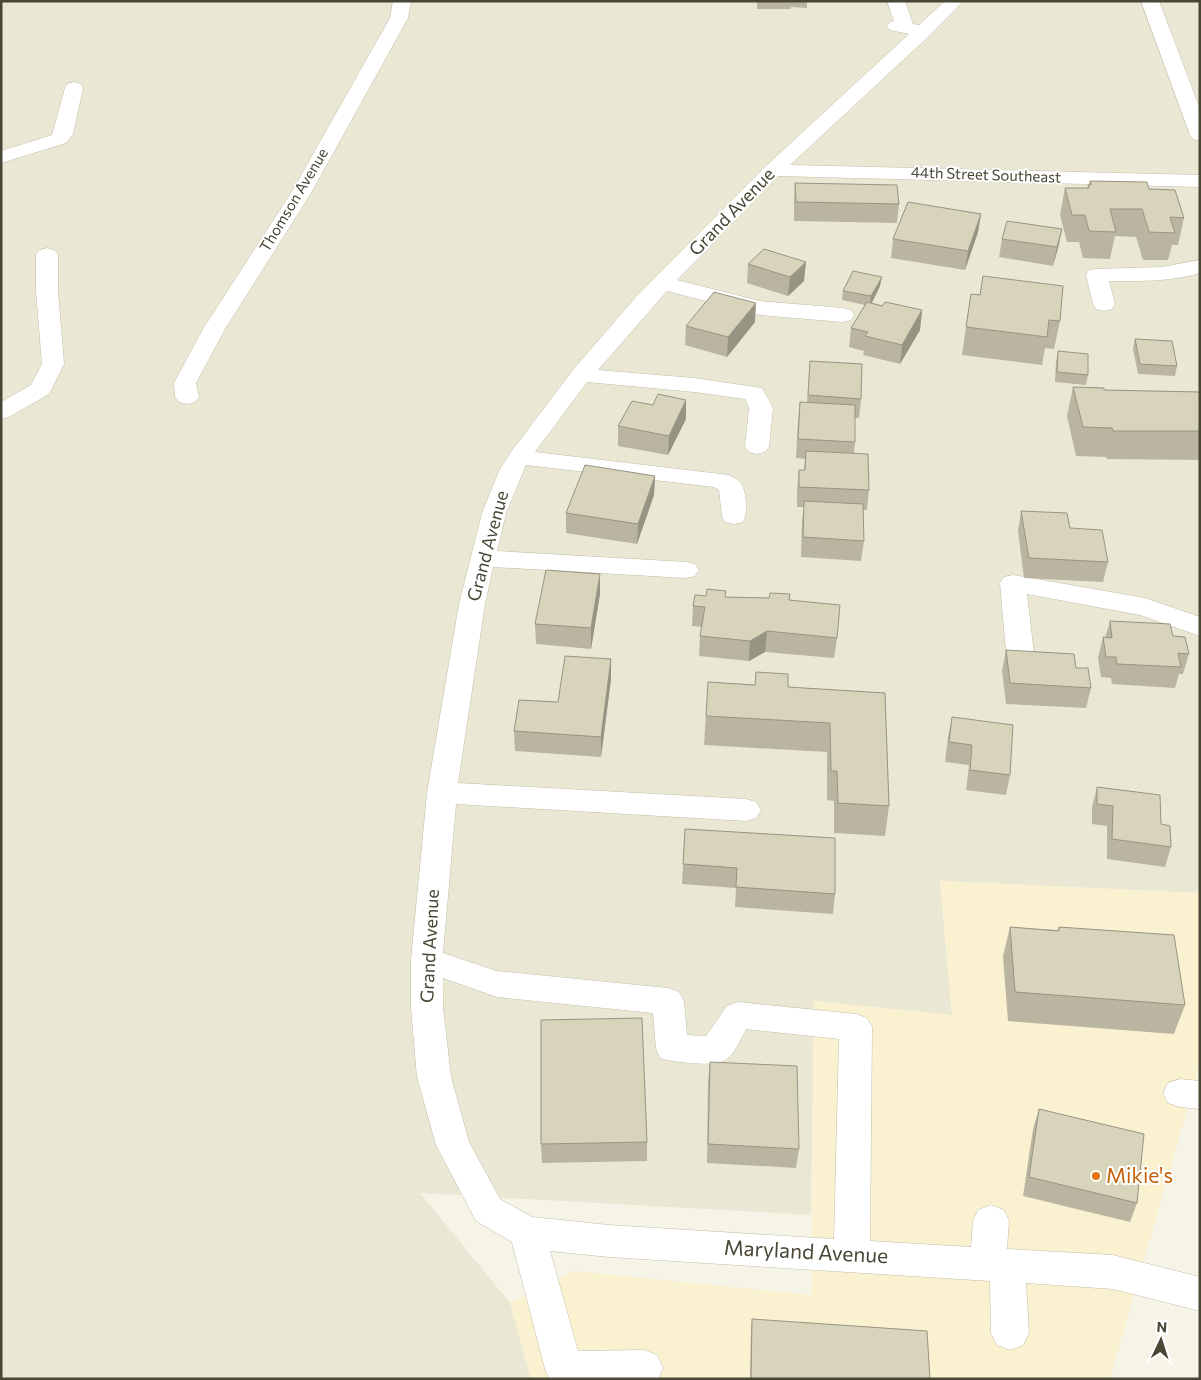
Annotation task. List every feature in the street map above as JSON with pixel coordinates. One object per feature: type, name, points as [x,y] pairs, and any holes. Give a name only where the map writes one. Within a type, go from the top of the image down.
[{"type":"street","name":"Thomson Avenue","points":[[187,397],[185,383],[214,329],[302,193],[399,18],[402,1]]},
{"type":"street","points":[[896,1],[909,28]]},
{"type":"street","name":"Grand Avenue","points":[[453,1145],[434,1077],[427,1008],[426,960],[442,793],[472,604],[494,512],[511,471],[519,456],[581,374],[663,283],[909,28],[955,1]]},
{"type":"street","points":[[1150,1],[1200,135]]},
{"type":"street","points":[[1,157],[59,139],[63,134],[74,88]]},
{"type":"street","name":"44th Street Southeast","points":[[773,170],[1200,181]]},
{"type":"street","points":[[1,412],[41,389],[53,364],[47,291],[47,254]]},
{"type":"street","points":[[1104,304],[1097,275],[1157,274],[1189,270],[1200,266]]},
{"type":"street","points":[[663,283],[760,308],[843,315]]},
{"type":"street","points":[[581,374],[754,393],[761,408],[758,447]]},
{"type":"street","points":[[519,456],[720,480],[731,487],[734,516]]},
{"type":"street","points":[[482,558],[686,570]]},
{"type":"street","points":[[1021,662],[1013,583],[1145,608],[1200,627]]},
{"type":"street","points":[[442,793],[746,810]]},
{"type":"street","points":[[426,960],[497,984],[668,1000],[672,1048],[715,1050],[738,1016],[856,1027],[852,1255]]},
{"type":"street","name":"Maryland Avenue","points":[[453,1145],[488,1210],[527,1232],[609,1240],[1113,1272],[1200,1294]]},
{"type":"street","points":[[991,1221],[1010,1333]]},
{"type":"street","points":[[527,1232],[564,1369],[644,1368]]},
{"type":"shaded area","points":[[1,1],[1200,1],[1200,893],[940,881],[952,1015],[814,1001],[811,1215],[420,1193],[510,1303],[531,1379],[1,1379]]},
{"type":"shaded area","points":[[940,881],[1200,893],[1200,1065],[1110,1379],[531,1379],[510,1303],[574,1271],[811,1295],[814,1001],[952,1015]]},
{"type":"building","points":[[1090,181],[1147,182],[1149,189],[1175,190],[1184,218],[1170,217],[1175,233],[1149,232],[1142,209],[1110,209],[1116,232],[1089,231],[1085,215],[1072,215],[1065,188],[1089,188],[1088,185],[1091,185]]},
{"type":"building","points":[[795,183],[897,185],[899,204],[796,202]]},
{"type":"building","points":[[908,202],[981,214],[968,251],[893,239]]},
{"type":"building","points":[[1007,221],[1062,229],[1057,247],[1002,239]]},
{"type":"building","points":[[764,249],[806,262],[790,277],[748,264]]},
{"type":"building","points":[[853,271],[882,277],[871,296],[843,291]]},
{"type":"building","points":[[983,276],[1063,286],[1060,321],[1049,320],[1047,337],[966,327],[971,294],[980,295]]},
{"type":"building","points":[[714,292],[756,303],[728,337],[686,326]]},
{"type":"building","points":[[867,302],[882,306],[885,302],[922,310],[902,345],[865,336],[868,332],[851,328]]},
{"type":"building","points":[[1135,339],[1172,341],[1177,366],[1140,364]]},
{"type":"building","points":[[1058,351],[1088,354],[1088,375],[1057,372]]},
{"type":"building","points":[[810,361],[862,364],[861,399],[808,395]]},
{"type":"building","points":[[1073,387],[1104,388],[1104,390],[1200,392],[1200,431],[1113,431],[1112,428],[1083,427]]},
{"type":"building","points":[[658,394],[686,400],[669,436],[618,426],[632,401],[653,405]]},
{"type":"building","points":[[800,402],[855,405],[855,442],[798,439]]},
{"type":"building","points":[[806,451],[868,454],[869,490],[799,487],[799,470],[805,470]]},
{"type":"building","points":[[585,465],[655,476],[638,524],[566,513]]},
{"type":"building","points":[[804,501],[863,504],[864,541],[803,537]]},
{"type":"building","points":[[1021,511],[1067,513],[1070,528],[1102,530],[1108,562],[1029,558]]},
{"type":"building","points":[[546,570],[600,574],[591,628],[535,624]]},
{"type":"building","points":[[707,589],[726,591],[725,597],[769,598],[770,593],[790,594],[789,600],[840,605],[837,638],[767,631],[750,641],[700,636],[705,607],[693,606],[695,595],[706,596]]},
{"type":"building","points":[[1110,621],[1170,624],[1173,636],[1185,637],[1189,654],[1178,653],[1181,667],[1117,664],[1116,657],[1106,657],[1103,637],[1112,638]]},
{"type":"building","points":[[1006,650],[1074,654],[1076,668],[1088,668],[1091,688],[1010,683]]},
{"type":"building","points":[[565,656],[611,659],[601,737],[514,731],[519,700],[558,702]]},
{"type":"building","points":[[756,672],[788,674],[788,687],[885,693],[889,806],[838,803],[837,771],[831,771],[830,723],[706,716],[708,682],[755,685]]},
{"type":"building","points":[[952,717],[1013,725],[1010,775],[970,770],[972,745],[949,742]]},
{"type":"building","points":[[1097,787],[1160,795],[1161,824],[1170,826],[1171,847],[1112,839],[1113,806],[1097,804]]},
{"type":"building","points":[[685,829],[835,838],[835,894],[736,887],[737,868],[683,864]]},
{"type":"building","points":[[1010,927],[1059,931],[1059,927],[1174,935],[1185,1005],[1015,992]]},
{"type":"building","points":[[642,1018],[647,1142],[541,1144],[541,1020]]},
{"type":"building","points":[[710,1062],[797,1066],[799,1149],[708,1144]]},
{"type":"building","points":[[1039,1109],[1144,1134],[1137,1203],[1029,1177]]},
{"type":"building","points":[[752,1319],[927,1331],[930,1379],[751,1379]]},
{"type":"place","name":"Mikie's","points":[[1096,1176]]}]
